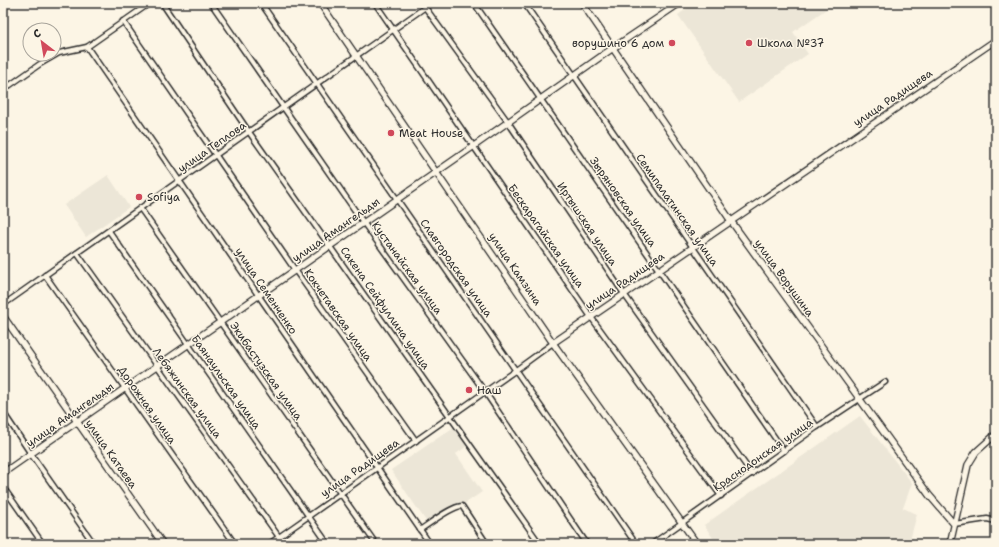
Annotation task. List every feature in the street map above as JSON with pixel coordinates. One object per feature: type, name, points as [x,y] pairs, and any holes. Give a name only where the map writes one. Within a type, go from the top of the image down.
[{"type":"street","points":[[3,90],[40,64],[59,53],[87,47],[150,3]]},
{"type":"street","name":"Сакена Сейфуллина улица","points":[[162,3],[249,132],[540,544]]},
{"type":"street","name":"Кустанайская улица","points":[[210,3],[363,222],[485,392],[588,544]]},
{"type":"street","name":"Славгородская улица","points":[[261,3],[636,544]]},
{"type":"street","name":"улица Камзина","points":[[320,3],[553,343],[697,544]]},
{"type":"street","name":"Бескарагайская улица","points":[[375,3],[392,30],[474,146],[591,317],[721,496]]},
{"type":"street","name":"Иртышская улица","points":[[422,3],[508,122],[624,294],[752,474]]},
{"type":"street","name":"улица Теплова","points":[[3,305],[431,3]]},
{"type":"street","name":"Зыряновская улица","points":[[474,3],[784,451]]},
{"type":"street","name":"Семипалатинская улица","points":[[524,3],[817,427]]},
{"type":"street","name":"улица Ворушина","points":[[582,3],[731,221],[929,495],[954,524]]},
{"type":"street","name":"улица Амангельды","points":[[3,473],[613,48],[680,3]]},
{"type":"street","name":"Кокчетавская улица","points":[[123,22],[416,441]]},
{"type":"street","name":"улица Радищева","points":[[269,544],[553,343],[996,40]]},
{"type":"street","name":"улица Семенченко","points":[[87,47],[430,544]]},
{"type":"street","name":"Экибастузская улица","points":[[140,208],[376,544]]},
{"type":"street","name":"Баянаульская улица","points":[[109,230],[328,544]]},
{"type":"street","name":"Лебяжинская улица","points":[[76,253],[284,544]]},
{"type":"street","name":"Дорожная улица","points":[[45,275],[124,389],[235,544]]},
{"type":"street","name":"улица Катаева","points":[[3,316],[163,544]]},
{"type":"street","name":"Краснодонская улица","points":[[652,544],[817,427],[885,382]]},
{"type":"street","points":[[3,412],[94,544]]},
{"type":"street","points":[[950,544],[968,466],[976,452],[988,439],[996,434]]},
{"type":"street","points":[[3,487],[43,544]]},
{"type":"street","points":[[420,530],[459,506],[462,506],[487,544]]},
{"type":"street","points":[[954,524],[987,519],[996,521]]},
{"type":"shaded area","name":"Школа №37","points":[[695,3],[835,3],[793,32],[808,54],[739,102],[678,15]]},
{"type":"shaded area","points":[[108,175],[129,207],[86,237],[64,205]]},
{"type":"shaded area","points":[[860,416],[912,483],[903,508],[917,514],[909,544],[717,544],[704,525]]},
{"type":"shaded area","points":[[454,427],[467,446],[456,454],[482,492],[430,527],[391,470]]},
{"type":"place","name":"ворушино 6 дом","points":[[672,43]]},
{"type":"place","name":"Школа №37","points":[[749,43]]},
{"type":"place","name":"Meat House","points":[[391,133]]},
{"type":"place","name":"Sofiya","points":[[139,197]]},
{"type":"place","name":"Наш","points":[[469,390]]}]
